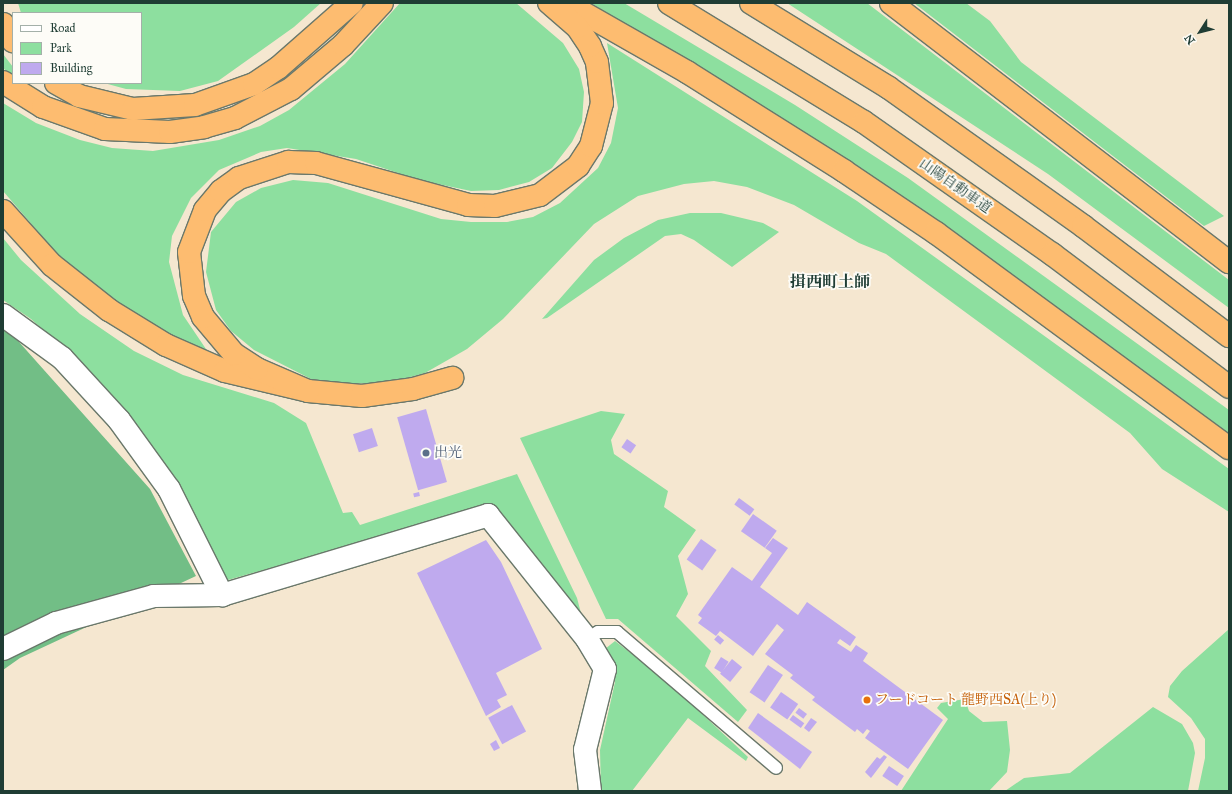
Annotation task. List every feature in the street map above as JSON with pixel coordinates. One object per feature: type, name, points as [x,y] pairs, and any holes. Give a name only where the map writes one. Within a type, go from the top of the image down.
[{"type":"highway","points":[[58,84],[79,96],[133,109],[195,105],[236,91],[278,68],[352,3]]},
{"type":"highway","points":[[3,82],[43,107],[106,129],[170,132],[204,127],[235,118],[291,89],[343,45],[382,3]]},
{"type":"highway","points":[[308,391],[262,372],[234,354],[203,317],[191,282],[189,252],[205,210],[220,191],[240,178],[288,162],[316,162],[468,205],[496,206],[540,195],[578,166],[591,146],[602,103],[597,62],[590,46],[577,27],[549,3]]},
{"type":"highway","points":[[566,3],[687,72],[844,171],[936,233],[1229,448]]},
{"type":"highway","name":"山陽自動車道","points":[[669,3],[864,122],[1052,254],[1229,387]]},
{"type":"highway","points":[[751,3],[889,88],[1083,226],[1229,336]]},
{"type":"highway","points":[[891,3],[1229,262]]},
{"type":"highway","points":[[3,24],[12,39]]},
{"type":"highway","points":[[3,212],[28,242],[78,288],[137,328],[225,371],[308,391],[386,394],[452,378]]},
{"type":"street","points":[[3,315],[62,358],[119,420],[169,490],[222,595]]},
{"type":"street","points":[[3,649],[56,623],[154,596],[222,595],[488,515],[587,639],[605,669],[585,750],[590,791]]},
{"type":"lane","points":[[587,639],[598,632],[617,632],[776,768]]},
{"type":"green space","points":[[18,3],[321,3],[294,27],[218,81],[180,91],[126,89],[108,84],[142,84],[142,12],[21,12]]},
{"type":"green space","points":[[400,3],[516,3],[563,43],[579,69],[584,92],[582,122],[572,142],[552,168],[529,182],[499,190],[471,191],[419,180],[356,159],[287,148],[261,152],[219,170],[191,198],[172,236],[169,262],[183,315],[208,352],[158,329],[106,296],[59,256],[3,191],[3,103],[36,123],[80,140],[112,148],[153,151],[219,140],[260,126],[289,110],[345,64]]},
{"type":"green space","points":[[591,3],[624,3],[795,105],[908,178],[1229,410],[1229,435],[939,223],[812,137]]},
{"type":"green space","points":[[787,3],[867,3],[1229,280],[1229,308],[1048,174]]},
{"type":"green space","points":[[914,3],[966,3],[990,21],[1021,62],[1224,216],[1204,226]]},
{"type":"green space","points":[[607,43],[857,201],[1229,469],[1229,512],[1162,469],[1130,433],[886,254],[859,243],[794,205],[747,187],[714,181],[684,184],[638,196],[594,224],[503,319],[467,349],[425,373],[392,382],[348,384],[311,379],[254,350],[231,331],[216,310],[206,272],[211,232],[236,202],[261,188],[293,180],[328,183],[441,219],[471,222],[507,222],[533,217],[560,203],[598,168],[611,143],[618,108]]},
{"type":"green space","points":[[3,54],[12,66],[12,76],[3,68]]},
{"type":"green space","points":[[690,213],[721,213],[763,223],[779,232],[732,267],[694,240],[681,234],[665,236],[547,318],[542,319],[594,260],[624,238],[658,220]]},
{"type":"green space","points":[[3,238],[21,260],[80,314],[134,351],[183,375],[274,403],[306,423],[343,513],[352,512],[360,525],[517,474],[577,598],[582,617],[496,508],[482,508],[228,580],[155,451],[82,365],[31,319],[3,300]]},
{"type":"green space","points":[[3,324],[150,489],[196,576],[20,658],[3,670]]},
{"type":"green space","points":[[601,411],[625,414],[611,440],[614,454],[668,491],[664,507],[696,530],[678,556],[688,594],[676,616],[711,651],[705,666],[747,710],[738,722],[618,619],[606,619],[520,438]]},
{"type":"green space","points":[[1229,629],[1229,791],[1198,791],[1205,758],[1205,739],[1191,718],[1168,697],[1170,686],[1182,671]]},
{"type":"green space","points":[[615,641],[666,680],[748,757],[746,761],[688,718],[632,791],[601,791],[600,750],[615,682],[614,669],[605,649]]},
{"type":"green space","points":[[965,699],[969,711],[983,722],[1007,721],[1010,750],[1007,772],[989,791],[901,791],[948,719],[937,708],[941,703]]},
{"type":"green space","points":[[1153,707],[1182,724],[1193,743],[1195,753],[1188,791],[1005,791],[1024,778],[1070,773]]},
{"type":"building","points":[[426,409],[447,482],[418,490],[397,417]]},
{"type":"building","points":[[372,428],[378,446],[359,452],[353,434]]},
{"type":"building","points":[[627,439],[636,445],[631,453],[621,447]]},
{"type":"building","points":[[419,492],[420,496],[414,497],[413,493]]},
{"type":"building","points":[[739,498],[754,509],[750,516],[734,504]]},
{"type":"building","points":[[753,514],[777,531],[765,548],[741,531]]},
{"type":"building","points":[[773,538],[788,548],[760,587],[798,615],[807,602],[856,637],[850,646],[840,639],[837,643],[851,652],[856,645],[868,653],[863,661],[943,720],[908,769],[865,738],[870,731],[867,729],[863,734],[857,729],[855,732],[812,700],[815,697],[790,678],[793,675],[765,654],[784,630],[777,624],[753,656],[720,631],[716,636],[698,623],[702,618],[698,615],[732,567],[752,581],[772,553],[765,548]]},
{"type":"building","points":[[701,539],[717,550],[702,570],[687,559]]},
{"type":"building","points":[[486,540],[501,562],[542,649],[496,673],[507,695],[497,700],[501,707],[486,716],[417,573]]},
{"type":"building","points":[[718,635],[724,640],[720,645],[714,640]]},
{"type":"building","points":[[721,657],[729,662],[722,673],[714,668]]},
{"type":"building","points":[[732,659],[742,667],[730,682],[720,674]]},
{"type":"building","points":[[768,665],[783,675],[764,702],[750,692]]},
{"type":"building","points":[[781,692],[798,704],[787,720],[770,708]]},
{"type":"building","points":[[512,705],[526,731],[502,744],[488,718]]},
{"type":"building","points":[[799,708],[807,714],[803,719],[795,713]]},
{"type":"building","points":[[758,713],[812,752],[800,769],[748,728]]},
{"type":"building","points":[[793,715],[804,723],[801,728],[789,720]]},
{"type":"building","points":[[811,718],[817,722],[809,732],[804,728]]},
{"type":"building","points":[[496,740],[500,748],[494,751],[490,744]]},
{"type":"building","points":[[884,755],[887,757],[871,778],[865,772],[877,757],[880,759]]},
{"type":"building","points":[[889,766],[904,776],[897,786],[882,776]]},
{"type":"place","name":"出光","points":[[426,453]]},
{"type":"place","name":"フードコート 龍野西SA(上り)","points":[[867,700]]},
{"type":"district","name":"揖西町土師","points":[[830,282]]}]
